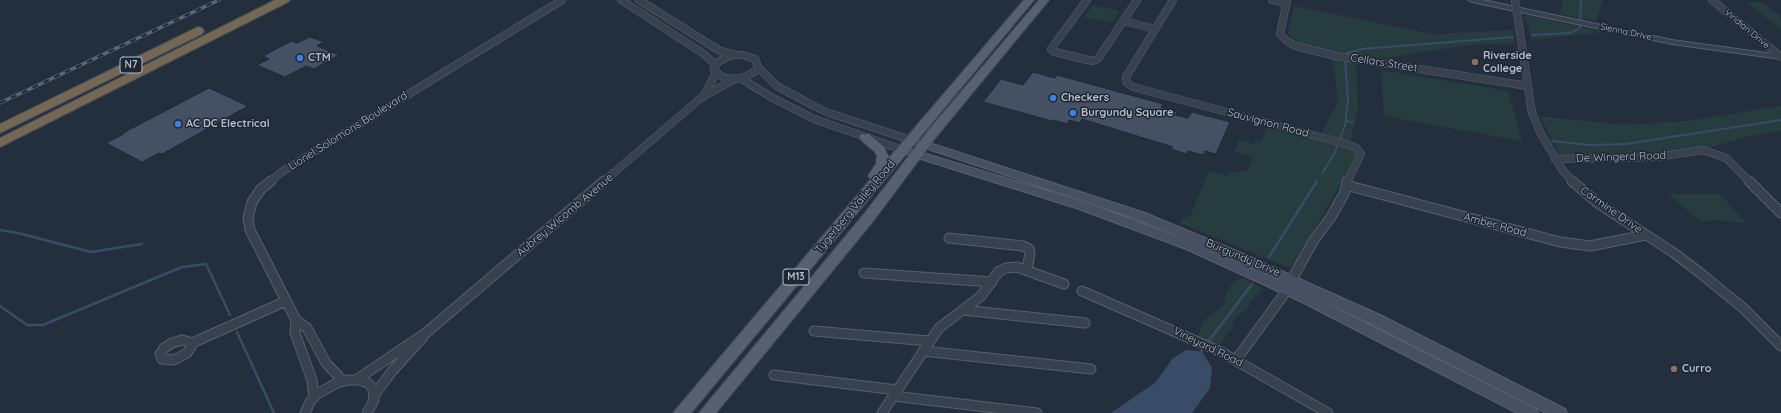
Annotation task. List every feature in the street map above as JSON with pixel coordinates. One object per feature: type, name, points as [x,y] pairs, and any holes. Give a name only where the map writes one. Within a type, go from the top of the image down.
[{"type":"highway","name":"N7","points":[[0,128],[262,0]]},
{"type":"highway","name":"N7","points":[[0,143],[284,0]]},
{"type":"highway","points":[[0,146],[62,111]]},
{"type":"main road","name":"Tygerberg Valley Road","points":[[708,413],[869,217],[914,147],[1029,0]]},
{"type":"main road","name":"Tygerberg Valley Road","points":[[681,413],[852,211],[914,147],[1044,0]]},
{"type":"main road","points":[[852,211],[859,194],[882,164],[883,156],[880,150],[865,137]]},
{"type":"main road","name":"Burgundy Drive","points":[[914,147],[1134,224],[1226,261],[1289,284],[1530,407],[1560,413]]},
{"type":"street","name":"Lionel Solomons Boulevard","points":[[343,381],[326,363],[308,328],[296,320],[250,230],[248,222],[249,209],[261,189],[280,173],[562,0]]},
{"type":"street","points":[[621,0],[704,54],[725,78],[738,79],[790,108],[865,137],[914,147]]},
{"type":"street","points":[[639,0],[720,51],[736,55]]},
{"type":"street","points":[[1087,0],[1052,46],[1052,50],[1089,61],[1095,61],[1138,0]]},
{"type":"street","name":"Sauvignon Road","points":[[1173,0],[1126,77],[1125,81],[1128,84],[1350,145],[1358,150],[1361,156],[1347,179],[1345,192],[1331,217],[1314,240],[1289,284],[1236,360]]},
{"type":"street","points":[[1272,0],[1287,2]]},
{"type":"street","name":"Sienna Drive","points":[[1472,0],[1672,42],[1781,57]]},
{"type":"street","name":"Carmine Drive","points":[[1515,0],[1534,119],[1555,159],[1571,180],[1614,214],[1674,253],[1705,276],[1743,308],[1781,346]]},
{"type":"street","name":"Viridian Drive","points":[[1712,0],[1781,57]]},
{"type":"street","name":"Cellars Street","points":[[1287,2],[1280,31],[1282,37],[1296,46],[1336,56],[1528,86]]},
{"type":"street","points":[[1125,20],[1156,28]]},
{"type":"street","points":[[716,69],[723,58],[743,55],[755,59],[758,63],[758,67],[777,86],[829,113],[914,147]]},
{"type":"street","name":"Aubrey Wicomb Avenue","points":[[356,380],[427,332],[702,97],[738,79],[752,74],[758,67]]},
{"type":"street","name":"Aubrey Wicomb Avenue","points":[[702,97],[716,69]]},
{"type":"street","name":"De Wingerd Road","points":[[1555,159],[1657,157],[1703,150],[1712,152],[1726,158],[1781,213]]},
{"type":"street","name":"Amber Road","points":[[1346,186],[1560,242],[1590,246],[1646,235]]},
{"type":"street","points":[[949,238],[1023,246],[1029,249],[1030,253],[1027,270]]},
{"type":"street","points":[[882,413],[939,328],[981,296],[992,282],[996,274],[1006,268],[1017,267],[1064,284]]},
{"type":"street","points":[[864,273],[992,282]]},
{"type":"street","name":"Vineyard Road","points":[[1082,291],[1218,351],[1328,413]]},
{"type":"street","points":[[190,344],[286,301]]},
{"type":"street","points":[[963,310],[1085,323]]},
{"type":"street","name":"Lionel Solomons Boulevard","points":[[296,320],[295,333],[312,380],[314,397]]},
{"type":"street","points":[[814,331],[929,341]]},
{"type":"street","name":"Aubrey Wicomb Avenue","points":[[367,413],[372,406],[375,394],[393,370],[427,332]]},
{"type":"street","points":[[923,351],[1091,369]]},
{"type":"street","points":[[774,375],[895,393],[961,409],[1037,413]]},
{"type":"street","points":[[305,413],[314,397],[326,387],[343,381],[356,380],[368,383],[375,394]]},
{"type":"green space","points":[[1562,0],[1603,0],[1596,21],[1561,14]]},
{"type":"green space","points":[[1746,2],[1763,3],[1780,16],[1778,17],[1781,19],[1781,29]]},
{"type":"green space","points":[[1093,5],[1120,11],[1112,23],[1084,17]]},
{"type":"green space","points":[[1294,6],[1436,35],[1513,30],[1515,43],[1467,45],[1379,59],[1336,53],[1300,43],[1288,34]]},
{"type":"green space","points":[[1525,15],[1603,32],[1531,40],[1529,25],[1524,18]]},
{"type":"green space","points":[[1337,58],[1356,62],[1358,110],[1350,142],[1321,134],[1337,103],[1338,97],[1332,59]]},
{"type":"green space","points":[[1381,70],[1508,91],[1522,141],[1384,116]]},
{"type":"green space","points":[[1781,106],[1781,131],[1745,137],[1703,150],[1562,159],[1540,116],[1623,125],[1688,121]]},
{"type":"green space","points":[[1267,127],[1350,148],[1357,154],[1294,265],[1287,267],[1180,223],[1182,219],[1190,216],[1209,171],[1228,176],[1229,173],[1248,170],[1253,157],[1234,152],[1239,140],[1254,144],[1255,140],[1261,142]]},
{"type":"green space","points":[[1668,194],[1720,194],[1746,223],[1714,220],[1701,222]]},
{"type":"green space","points":[[1243,278],[1262,288],[1254,299],[1250,300],[1250,305],[1247,309],[1235,318],[1232,329],[1219,346],[1198,336],[1203,322],[1221,308],[1226,300],[1226,293],[1234,281]]},
{"type":"water","points":[[1186,350],[1203,353],[1212,368],[1210,388],[1192,413],[1111,413],[1156,382],[1173,358]]},
{"type":"building","name":"CTM","points":[[310,37],[324,42],[317,46],[339,55],[314,69],[306,66],[285,77],[257,65],[269,59],[263,56],[278,48],[292,41],[297,43]]},
{"type":"building","name":"Burgundy Square","points":[[1033,72],[1055,78],[1057,75],[1163,104],[1161,107],[1177,112],[1175,115],[1188,118],[1192,112],[1230,122],[1216,154],[1205,151],[1203,155],[1188,151],[1186,154],[1171,149],[1173,147],[1082,119],[1080,123],[1069,120],[1067,124],[983,102],[1001,79],[1023,85]]},
{"type":"building","name":"AC DC Electrical","points":[[209,88],[248,106],[162,154],[159,153],[142,162],[106,143],[124,134],[123,133]]},
{"type":"waterway","points":[[1532,35],[1571,33],[1580,28],[1581,0]]},
{"type":"waterway","points":[[1322,174],[1335,152],[1345,126],[1348,100],[1345,60],[1347,53],[1362,49],[1513,37]]},
{"type":"waterway","points":[[1552,141],[1589,145],[1626,144],[1781,120]]},
{"type":"waterway","points":[[1346,121],[1352,122]]},
{"type":"waterway","points":[[1269,257],[1317,181]]},
{"type":"waterway","points":[[0,230],[18,233],[91,252],[142,244]]},
{"type":"waterway","points":[[0,306],[27,325],[43,325],[182,267],[206,264],[230,315]]},
{"type":"waterway","points":[[1199,354],[1252,284]]},
{"type":"waterway","points":[[237,332],[274,413]]},
{"type":"railway","points":[[0,103],[219,0]]},
{"type":"place","name":"CTM","points":[[300,58]]},
{"type":"place","name":"Riverside College","points":[[1475,62]]},
{"type":"place","name":"Checkers","points":[[1053,98]]},
{"type":"place","name":"Burgundy Square","points":[[1073,113]]},
{"type":"place","name":"AC DC Electrical","points":[[178,124]]},
{"type":"place","name":"Curro","points":[[1674,369]]}]
